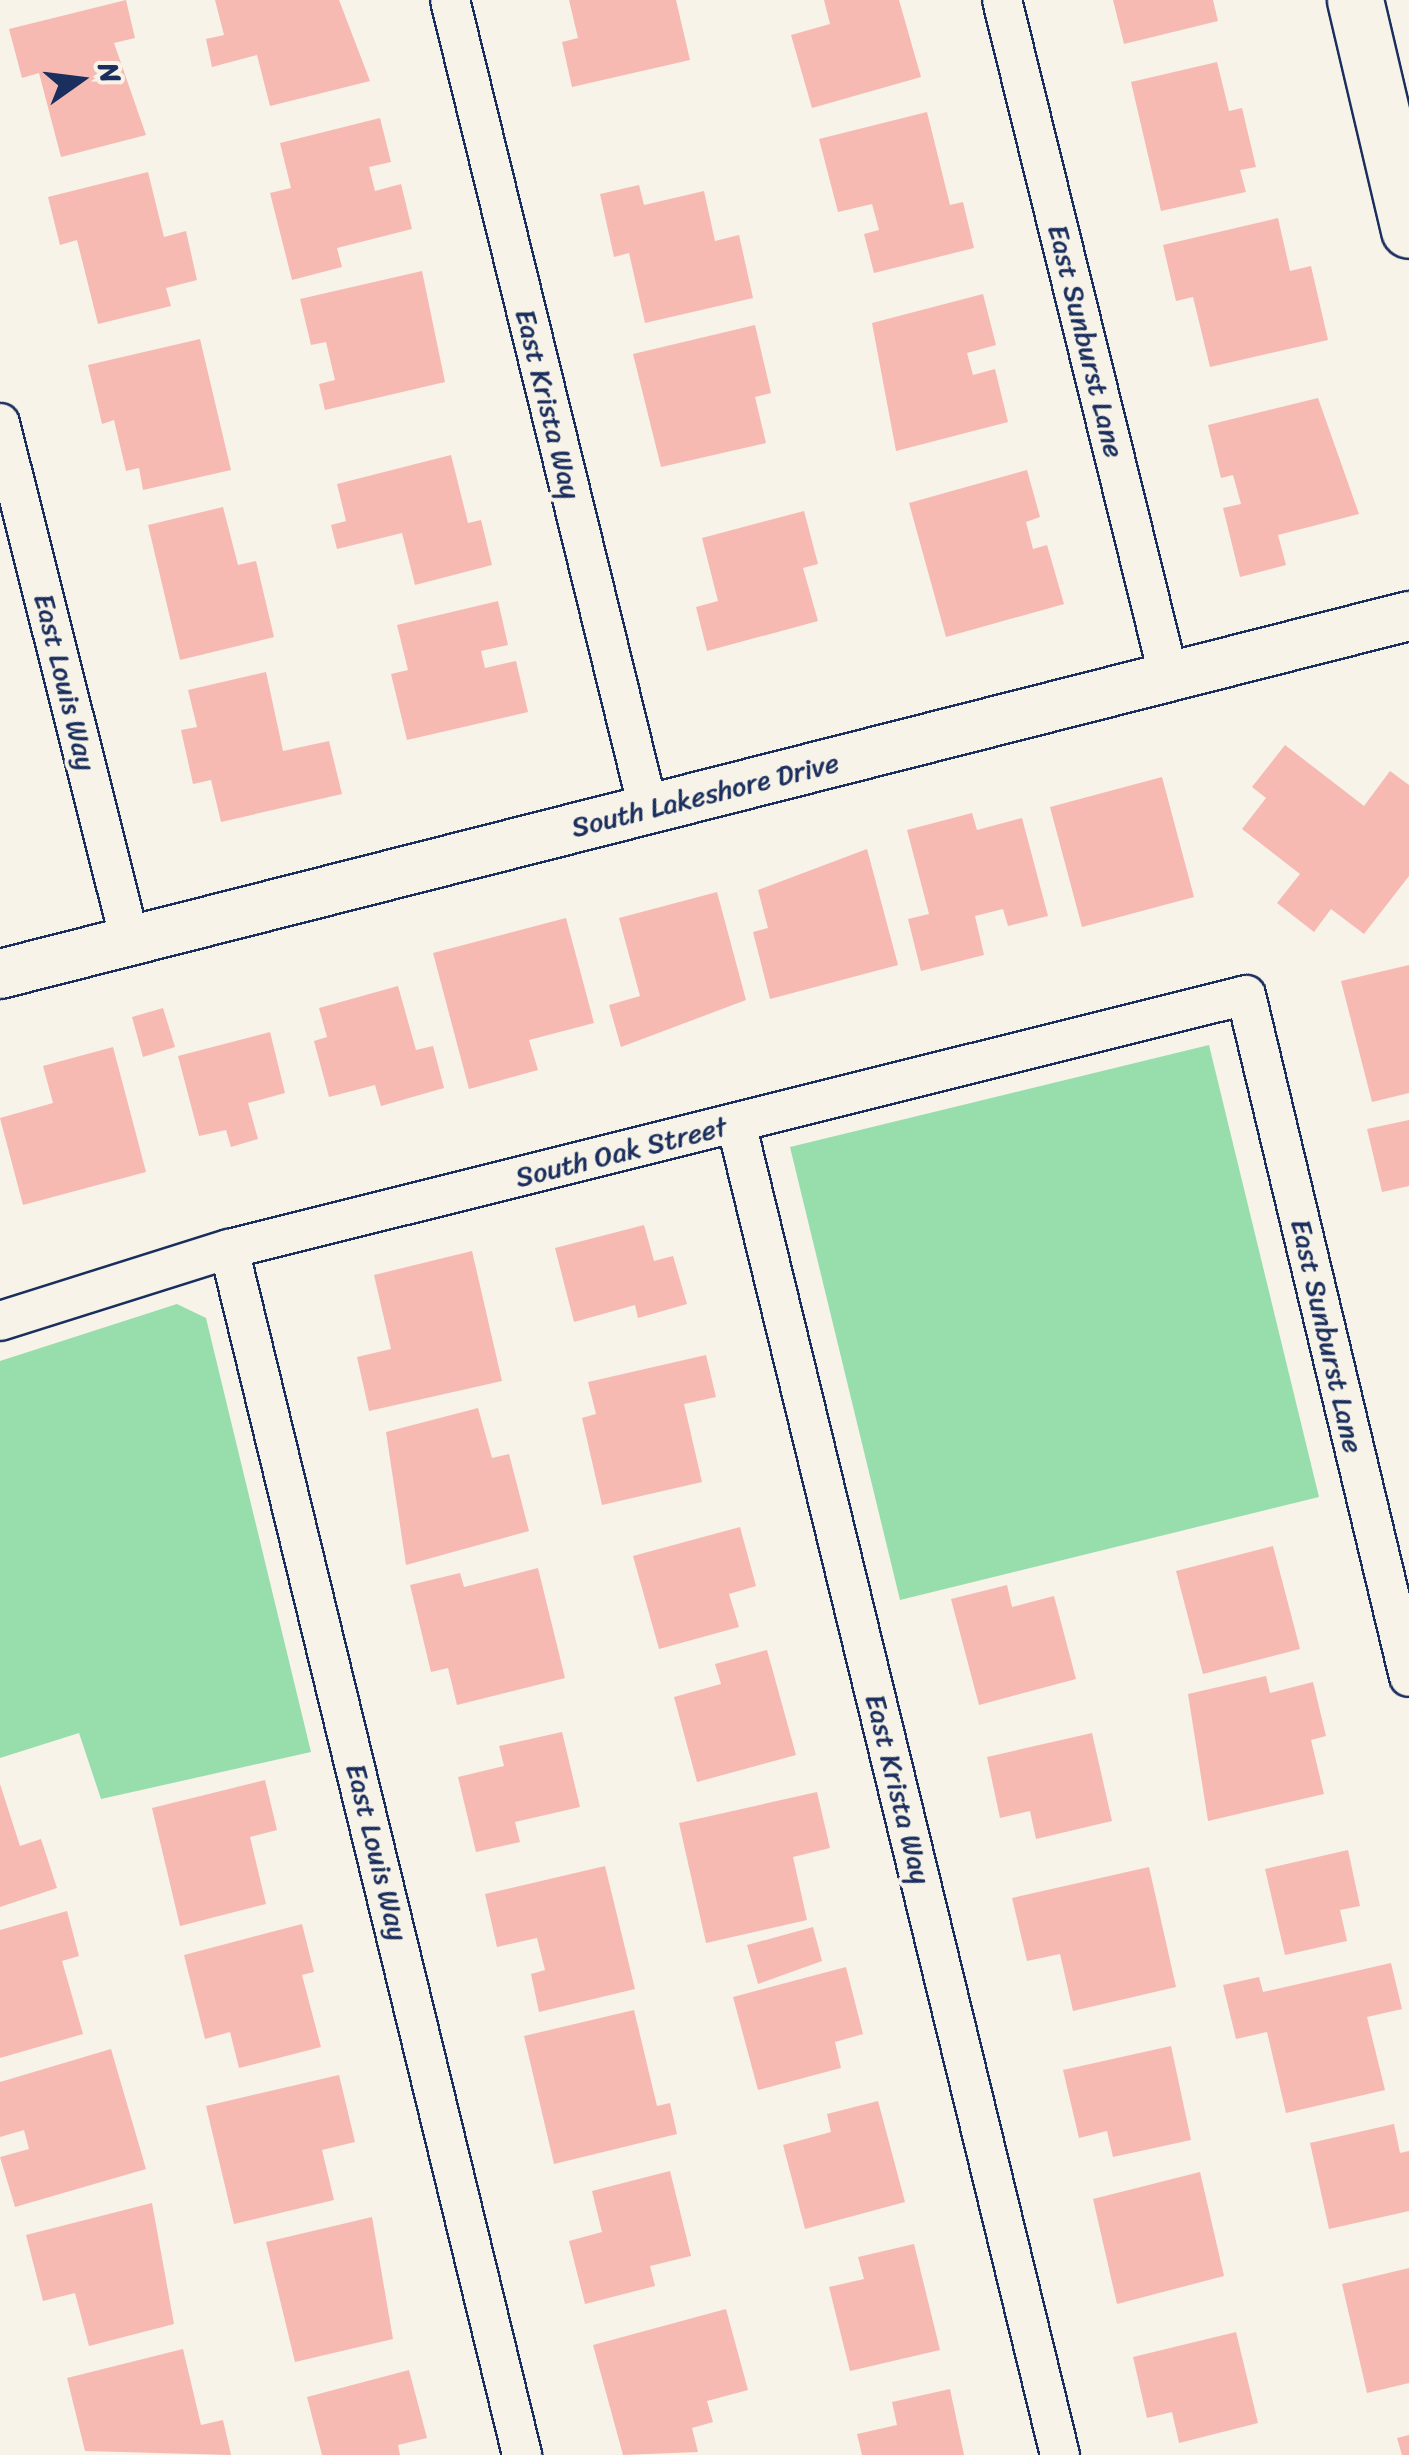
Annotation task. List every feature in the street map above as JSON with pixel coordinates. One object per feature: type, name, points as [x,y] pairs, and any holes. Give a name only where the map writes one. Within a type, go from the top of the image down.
[{"type":"main road","points":[[1354,0],[1409,230]]},
{"type":"street","name":"East Krista Way","points":[[450,0],[648,808]]},
{"type":"street","name":"East Sunburst Lane","points":[[1002,0],[1170,682]]},
{"type":"street","name":"East Louis Way","points":[[0,423],[130,941]]},
{"type":"street","name":"South Lakeshore Drive","points":[[0,974],[648,808],[1170,682],[1409,616]]},
{"type":"street","name":"East Sunburst Lane","points":[[1246,996],[1409,1677]]},
{"type":"street","name":"South Oak Street","points":[[0,1321],[230,1250],[1246,996]]},
{"type":"street","name":"East Krista Way","points":[[736,1123],[1060,2455]]},
{"type":"street","name":"East Louis Way","points":[[230,1250],[522,2455]]},
{"type":"green space","points":[[1209,1045],[1319,1497],[900,1600],[790,1147]]},
{"type":"green space","points":[[177,1304],[206,1318],[311,1752],[101,1799],[79,1733],[0,1758],[0,1361]]},
{"type":"building","points":[[126,0],[135,38],[114,43],[146,135],[61,157],[39,73],[22,78],[9,29]]},
{"type":"building","points":[[215,0],[339,0],[370,81],[270,106],[257,55],[212,67],[206,39],[224,35]]},
{"type":"building","points":[[569,0],[676,0],[690,60],[572,87],[562,42],[578,38]]},
{"type":"building","points":[[824,0],[899,0],[921,77],[812,108],[791,35],[830,24]]},
{"type":"building","points":[[1113,0],[1213,0],[1218,21],[1124,44]]},
{"type":"building","points":[[1217,62],[1229,111],[1242,108],[1256,167],[1240,170],[1246,192],[1161,211],[1131,82]]},
{"type":"building","points":[[927,112],[950,205],[963,202],[974,248],[874,273],[864,234],[879,230],[872,204],[838,212],[819,139]]},
{"type":"building","points":[[380,118],[391,162],[369,167],[375,191],[401,184],[412,229],[337,248],[342,267],[292,280],[270,193],[291,188],[280,143]]},
{"type":"building","points":[[148,172],[164,237],[186,231],[197,280],[166,288],[171,306],[98,324],[77,240],[60,245],[48,197]]},
{"type":"building","points":[[639,185],[644,205],[704,191],[715,241],[739,235],[753,298],[645,323],[629,253],[614,257],[600,194]]},
{"type":"building","points":[[1278,218],[1290,271],[1311,266],[1328,340],[1210,367],[1193,297],[1176,301],[1163,245]]},
{"type":"building","points":[[422,271],[445,382],[325,410],[319,384],[335,380],[326,342],[311,345],[300,299]]},
{"type":"building","points":[[983,294],[996,345],[967,353],[973,375],[995,369],[1008,422],[896,451],[872,323]]},
{"type":"building","points":[[755,325],[771,393],[755,397],[766,443],[661,467],[633,354]]},
{"type":"building","points":[[200,339],[231,470],[143,490],[139,468],[126,471],[114,420],[102,424],[88,365]]},
{"type":"building","points":[[1318,398],[1359,514],[1278,535],[1286,565],[1240,577],[1223,508],[1241,504],[1233,475],[1221,478],[1208,425]]},
{"type":"building","points":[[451,455],[468,523],[481,520],[492,565],[415,585],[402,533],[337,549],[331,525],[346,521],[337,484]]},
{"type":"building","points":[[1027,470],[1040,517],[1026,522],[1033,549],[1047,545],[1064,604],[946,637],[909,503]]},
{"type":"building","points":[[223,507],[238,565],[256,561],[274,637],[180,660],[148,525]]},
{"type":"building","points":[[804,511],[818,564],[803,568],[818,621],[707,651],[696,607],[718,601],[702,538]]},
{"type":"building","points":[[498,601],[508,645],[481,651],[485,668],[516,661],[528,712],[407,740],[391,674],[408,670],[397,625]]},
{"type":"building","points":[[266,672],[283,751],[329,741],[342,794],[221,822],[211,780],[193,784],[181,730],[197,727],[188,690]]},
{"type":"building","points":[[1285,745],[1364,806],[1390,771],[1409,785],[1409,876],[1364,934],[1331,909],[1314,932],[1277,903],[1300,874],[1242,829],[1266,798],[1252,787]]},
{"type":"building","points":[[1162,777],[1194,897],[1082,927],[1050,807]]},
{"type":"building","points":[[972,813],[977,830],[1022,818],[1048,916],[1008,926],[1003,909],[975,916],[984,955],[921,971],[908,919],[929,914],[907,830]]},
{"type":"building","points":[[867,849],[898,965],[770,999],[753,932],[768,928],[758,890]]},
{"type":"building","points":[[717,892],[746,1000],[621,1047],[609,1005],[640,996],[619,918]]},
{"type":"building","points":[[566,918],[594,1023],[529,1040],[538,1070],[469,1089],[433,953]]},
{"type":"building","points":[[1409,965],[1409,1093],[1372,1102],[1341,981]]},
{"type":"building","points":[[398,986],[416,1050],[433,1046],[444,1088],[381,1106],[375,1085],[329,1097],[314,1041],[327,1037],[319,1008]]},
{"type":"building","points":[[163,1008],[175,1047],[143,1057],[132,1017]]},
{"type":"building","points":[[270,1032],[285,1093],[248,1103],[258,1139],[231,1147],[226,1130],[199,1136],[178,1056]]},
{"type":"building","points":[[113,1047],[146,1172],[23,1205],[0,1118],[53,1103],[43,1066]]},
{"type":"building","points":[[1409,1120],[1409,1186],[1382,1192],[1367,1129]]},
{"type":"building","points":[[644,1225],[654,1261],[673,1256],[687,1304],[638,1318],[635,1305],[574,1322],[555,1248]]},
{"type":"building","points":[[472,1251],[502,1381],[369,1411],[357,1357],[391,1349],[374,1275]]},
{"type":"building","points":[[706,1355],[716,1397],[684,1404],[702,1482],[602,1505],[582,1418],[596,1414],[588,1382]]},
{"type":"building","points":[[478,1408],[492,1458],[509,1454],[529,1531],[406,1565],[386,1432]]},
{"type":"building","points":[[740,1527],[756,1586],[729,1594],[739,1627],[659,1649],[633,1556]]},
{"type":"building","points":[[1273,1546],[1300,1649],[1203,1674],[1176,1571]]},
{"type":"building","points":[[538,1568],[565,1678],[457,1705],[448,1668],[431,1672],[410,1585],[460,1573],[464,1587]]},
{"type":"building","points":[[1007,1585],[1012,1607],[1054,1596],[1076,1679],[979,1705],[951,1599]]},
{"type":"building","points":[[767,1650],[796,1755],[697,1782],[674,1697],[721,1684],[715,1664]]},
{"type":"building","points":[[1266,1676],[1270,1693],[1313,1682],[1326,1736],[1311,1740],[1324,1794],[1208,1821],[1188,1694]]},
{"type":"building","points":[[562,1732],[580,1807],[515,1822],[520,1842],[476,1852],[458,1777],[504,1766],[499,1746]]},
{"type":"building","points":[[1092,1733],[1112,1821],[1036,1839],[1030,1811],[1000,1818],[987,1757]]},
{"type":"building","points":[[265,1780],[277,1830],[250,1837],[266,1904],[180,1926],[152,1808]]},
{"type":"building","points":[[0,1784],[20,1846],[41,1839],[57,1888],[0,1907]]},
{"type":"building","points":[[817,1792],[830,1848],[793,1857],[807,1920],[706,1943],[679,1823]]},
{"type":"building","points":[[1348,1850],[1360,1906],[1340,1910],[1347,1941],[1285,1955],[1265,1869]]},
{"type":"building","points":[[605,1866],[635,1989],[539,2012],[531,1974],[545,1970],[537,1938],[497,1947],[485,1894]]},
{"type":"building","points":[[1149,1867],[1176,1987],[1073,2011],[1060,1954],[1027,1961],[1012,1898]]},
{"type":"building","points":[[67,1911],[79,1956],[62,1961],[83,2034],[0,2058],[0,1930]]},
{"type":"building","points":[[302,1924],[314,1972],[302,1975],[321,2047],[239,2068],[230,2032],[205,2039],[184,1955]]},
{"type":"building","points":[[813,1927],[822,1961],[758,1984],[747,1945]]},
{"type":"building","points":[[1391,1963],[1402,2009],[1367,2017],[1385,2090],[1286,2113],[1267,2032],[1236,2039],[1223,1985],[1259,1977],[1263,1992]]},
{"type":"building","points":[[846,1967],[863,2034],[835,2042],[841,2068],[758,2090],[733,1997]]},
{"type":"building","points":[[634,2010],[657,2106],[670,2103],[677,2134],[554,2164],[524,2036]]},
{"type":"building","points":[[1171,2046],[1191,2140],[1113,2157],[1107,2131],[1079,2138],[1063,2070]]},
{"type":"building","points":[[111,2049],[146,2169],[15,2207],[0,2157],[29,2149],[24,2130],[0,2137],[0,2082]]},
{"type":"building","points":[[339,2075],[355,2142],[322,2150],[334,2200],[234,2224],[206,2106]]},
{"type":"building","points":[[878,2101],[905,2202],[805,2229],[783,2145],[831,2132],[827,2114]]},
{"type":"building","points":[[1394,2124],[1400,2153],[1409,2151],[1409,2211],[1329,2229],[1310,2143]]},
{"type":"building","points":[[670,2171],[691,2256],[650,2266],[655,2286],[585,2304],[569,2241],[602,2232],[592,2191]]},
{"type":"building","points":[[1200,2172],[1224,2276],[1117,2304],[1093,2199]]},
{"type":"building","points":[[152,2203],[174,2324],[89,2346],[75,2293],[43,2301],[26,2235]]},
{"type":"building","points":[[372,2217],[393,2339],[295,2362],[266,2242]]},
{"type":"building","points":[[914,2244],[940,2350],[850,2371],[829,2287],[864,2279],[858,2257]]},
{"type":"building","points":[[1409,2268],[1409,2383],[1367,2393],[1342,2284]]},
{"type":"building","points":[[726,2309],[748,2390],[707,2401],[713,2422],[692,2428],[698,2452],[623,2455],[593,2345]]},
{"type":"building","points":[[1236,2332],[1258,2423],[1179,2443],[1172,2412],[1147,2418],[1133,2357]]},
{"type":"building","points":[[183,2349],[201,2425],[223,2420],[231,2455],[85,2451],[67,2378]]},
{"type":"building","points":[[409,2370],[427,2438],[398,2445],[400,2455],[322,2455],[307,2397]]},
{"type":"building","points":[[950,2389],[964,2455],[862,2455],[857,2434],[897,2425],[892,2402]]},
{"type":"building","points":[[1409,2435],[1409,2455],[1402,2455],[1397,2438]]}]
